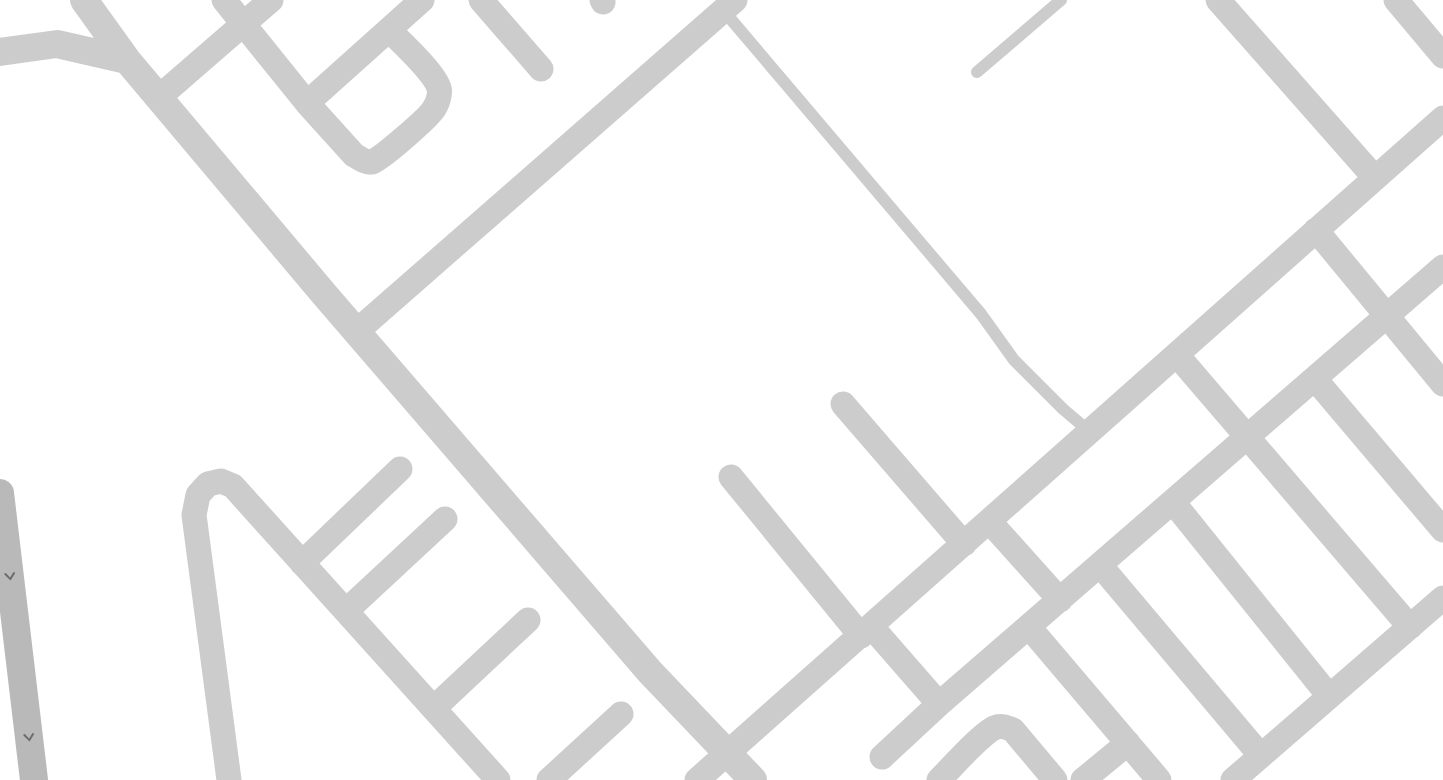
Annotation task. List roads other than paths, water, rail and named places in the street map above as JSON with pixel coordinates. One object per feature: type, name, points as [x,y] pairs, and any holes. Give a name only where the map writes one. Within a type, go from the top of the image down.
[{"type":"main road","points":[[0,493],[34,780]]},
{"type":"street","points":[[84,0],[127,60],[158,98],[357,331],[650,672],[753,780]]},
{"type":"street","points":[[224,0],[308,103],[354,155],[372,162],[383,156],[433,110],[440,90],[434,78],[389,30]]},
{"type":"street","points":[[158,98],[270,0]]},
{"type":"street","points":[[308,103],[422,0]]},
{"type":"street","points":[[481,0],[541,69]]},
{"type":"street","points":[[1218,0],[1376,178]]},
{"type":"street","points":[[1396,0],[1443,56]]},
{"type":"street","points":[[357,331],[729,5]]},
{"type":"street","points":[[0,52],[24,47],[57,44],[127,60]]},
{"type":"street","points":[[698,780],[1443,118]]},
{"type":"street","points":[[1316,230],[1443,384]]},
{"type":"street","points":[[882,757],[939,704],[1443,267]]},
{"type":"street","points":[[1177,354],[1410,627]]},
{"type":"street","points":[[1314,379],[1443,530]]},
{"type":"street","points":[[843,404],[964,544]]},
{"type":"street","points":[[302,563],[400,469]]},
{"type":"street","points":[[732,477],[866,631],[939,704]]},
{"type":"street","points":[[229,780],[194,515],[198,495],[208,484],[221,480],[233,486],[498,780]]},
{"type":"street","points":[[1173,502],[1329,696]]},
{"type":"street","points":[[346,611],[445,519]]},
{"type":"street","points":[[989,521],[1060,600]]},
{"type":"street","points":[[1100,566],[1261,756]]},
{"type":"street","points":[[1233,780],[1443,598]]},
{"type":"street","points":[[434,708],[528,620]]},
{"type":"street","points":[[1029,627],[1159,780]]},
{"type":"street","points":[[549,780],[621,714]]},
{"type":"street","points":[[939,780],[985,735],[995,728],[1004,726],[1013,730],[1055,780]]},
{"type":"street","points":[[1083,780],[1128,744]]},
{"type":"lane","points":[[977,72],[1061,0]]},
{"type":"lane","points":[[729,5],[981,314],[1014,360],[1090,432]]}]
